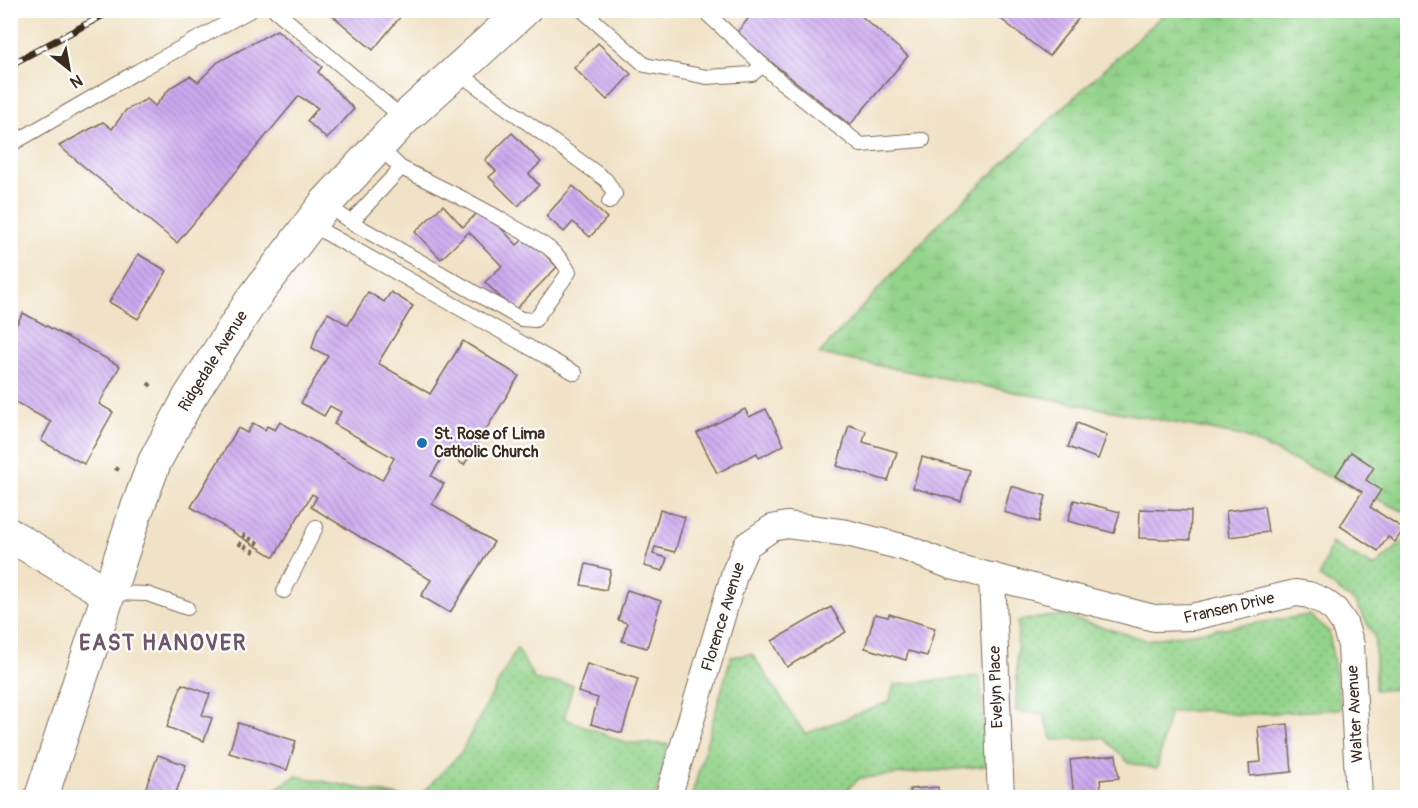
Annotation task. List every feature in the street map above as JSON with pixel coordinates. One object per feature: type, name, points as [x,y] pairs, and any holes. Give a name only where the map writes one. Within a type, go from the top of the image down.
[{"type":"main road","name":"Ridgedale Avenue","points":[[41,798],[107,593],[155,461],[189,398],[250,303],[328,216],[378,146],[456,70],[524,10]]},
{"type":"main road","points":[[10,535],[107,593]]},
{"type":"street","name":"Florence Avenue","points":[[668,798],[735,572],[747,545],[754,538],[772,528],[787,525],[847,533],[992,576]]},
{"type":"street","name":"Fransen Drive","points":[[992,576],[1154,618],[1177,620],[1296,593],[1323,601],[1335,610],[1347,630]]},
{"type":"street","name":"Evelyn Place","points":[[992,576],[1001,798]]},
{"type":"street","name":"Walter Avenue","points":[[1347,630],[1354,667],[1359,798]]},
{"type":"lane","points":[[10,145],[138,71],[251,10]]},
{"type":"lane","points":[[275,10],[404,119]]},
{"type":"lane","points":[[582,10],[645,65],[707,77],[752,74],[763,65]]},
{"type":"lane","points":[[703,10],[763,65],[861,145],[922,140]]},
{"type":"lane","points":[[456,70],[606,180],[615,194],[609,202]]},
{"type":"lane","points":[[328,216],[521,319],[535,320],[568,272],[561,258],[540,240],[476,203],[401,168],[378,146]]},
{"type":"lane","points":[[328,216],[401,168]]},
{"type":"lane","points":[[328,216],[575,373]]},
{"type":"lane","points":[[284,591],[316,527]]},
{"type":"lane","points":[[107,593],[147,594],[187,608]]},
{"type":"path","points":[[148,384],[153,388]]},
{"type":"path","points":[[115,468],[124,473]]},
{"type":"path","points":[[239,546],[246,532]]},
{"type":"path","points":[[244,549],[252,535]]},
{"type":"path","points":[[252,554],[259,539]]},
{"type":"green space","points":[[1167,11],[1407,11],[1407,513],[1242,436],[819,354],[942,220]]},
{"type":"green space","points":[[1407,538],[1407,689],[1375,690],[1375,638],[1356,603],[1320,577],[1331,543],[1374,567]]},
{"type":"green space","points":[[1060,615],[1147,640],[1309,615],[1329,632],[1341,709],[1240,715],[1209,710],[1169,712],[1157,769],[1129,763],[1104,738],[1053,740],[1043,714],[1016,711],[1018,621]]},
{"type":"green space","points":[[517,648],[535,680],[573,685],[564,718],[626,743],[668,744],[656,797],[417,798],[460,754]]},
{"type":"green space","points":[[752,654],[805,734],[889,702],[894,685],[980,676],[987,766],[860,778],[838,797],[691,798],[731,657]]},
{"type":"green space","points":[[296,776],[404,797],[262,797]]},
{"type":"building","points":[[326,10],[406,10],[373,50]]},
{"type":"building","points":[[755,10],[854,10],[908,56],[850,125],[736,34]]},
{"type":"building","points":[[989,10],[1085,10],[1049,56]]},
{"type":"building","points":[[277,30],[322,67],[318,72],[354,109],[327,139],[307,121],[318,108],[299,96],[177,243],[59,146],[103,122],[112,129],[126,110],[147,99],[155,106],[171,87],[190,76],[198,82],[218,62]]},
{"type":"building","points":[[598,43],[631,74],[607,100],[574,68]]},
{"type":"building","points":[[512,133],[541,162],[529,174],[539,185],[518,206],[489,177],[496,171],[485,160]]},
{"type":"building","points":[[573,186],[607,218],[590,237],[573,222],[564,232],[546,216]]},
{"type":"building","points":[[443,205],[463,227],[482,208],[517,245],[527,236],[557,267],[514,311],[485,282],[502,266],[469,232],[441,259],[415,232]]},
{"type":"building","points":[[138,254],[167,271],[138,319],[109,302]]},
{"type":"building","name":"St. Rose of Lima Catholic Church","points":[[368,292],[384,302],[391,292],[413,306],[378,363],[430,394],[463,341],[519,376],[464,465],[445,453],[431,476],[444,484],[432,504],[494,542],[450,613],[421,596],[431,580],[311,507],[317,497],[312,494],[274,557],[191,507],[238,428],[247,433],[253,423],[265,430],[267,426],[275,430],[280,422],[382,480],[394,458],[334,424],[341,412],[330,406],[324,416],[301,403],[328,356],[312,348],[317,330],[328,313],[348,325]]},
{"type":"building","points":[[23,313],[120,366],[99,404],[113,412],[84,464],[41,441],[51,422],[10,399],[10,335]]},
{"type":"building","points":[[745,409],[749,417],[766,409],[784,445],[759,458],[757,453],[717,473],[697,433]]},
{"type":"building","points":[[1077,423],[1107,435],[1098,459],[1068,447]]},
{"type":"building","points":[[849,425],[866,431],[863,442],[897,452],[888,481],[837,466]]},
{"type":"building","points":[[1351,452],[1374,467],[1366,480],[1381,490],[1370,507],[1404,529],[1395,542],[1388,537],[1378,551],[1340,526],[1362,492],[1336,475]]},
{"type":"building","points":[[922,457],[969,470],[961,501],[913,488]]},
{"type":"building","points":[[1011,486],[1046,496],[1039,522],[1004,512]]},
{"type":"building","points":[[1074,500],[1120,512],[1114,533],[1068,521]]},
{"type":"building","points":[[1264,506],[1268,532],[1229,537],[1226,511]]},
{"type":"building","points":[[1140,509],[1191,511],[1190,540],[1139,538]]},
{"type":"building","points":[[660,510],[685,517],[675,552],[655,547],[653,554],[667,558],[663,571],[644,566]]},
{"type":"building","points":[[586,564],[611,570],[606,590],[581,585]]},
{"type":"building","points":[[627,590],[661,601],[647,648],[622,641],[627,623],[618,620]]},
{"type":"building","points":[[831,607],[846,632],[787,667],[772,641]]},
{"type":"building","points":[[875,614],[888,617],[889,614],[935,628],[927,656],[908,651],[906,660],[865,648]]},
{"type":"building","points":[[587,664],[638,679],[622,733],[591,724],[598,698],[578,692]]},
{"type":"building","points":[[182,684],[210,694],[202,715],[212,718],[204,741],[167,727]]},
{"type":"building","points":[[238,723],[296,741],[287,770],[229,753]]},
{"type":"building","points":[[1288,724],[1292,772],[1250,776],[1249,763],[1261,762],[1258,727]]},
{"type":"building","points":[[158,755],[186,765],[174,798],[142,798]]},
{"type":"building","points":[[1116,755],[1119,778],[1100,780],[1102,798],[1074,798],[1070,760]]},
{"type":"building","points":[[938,787],[939,798],[911,798],[910,789]]},
{"type":"railway","points":[[10,65],[113,10]]},
{"type":"place","name":"St. Rose of Lima Catholic Church","points":[[422,443]]},
{"type":"district","name":"EAST HANOVER","points":[[163,643]]}]
